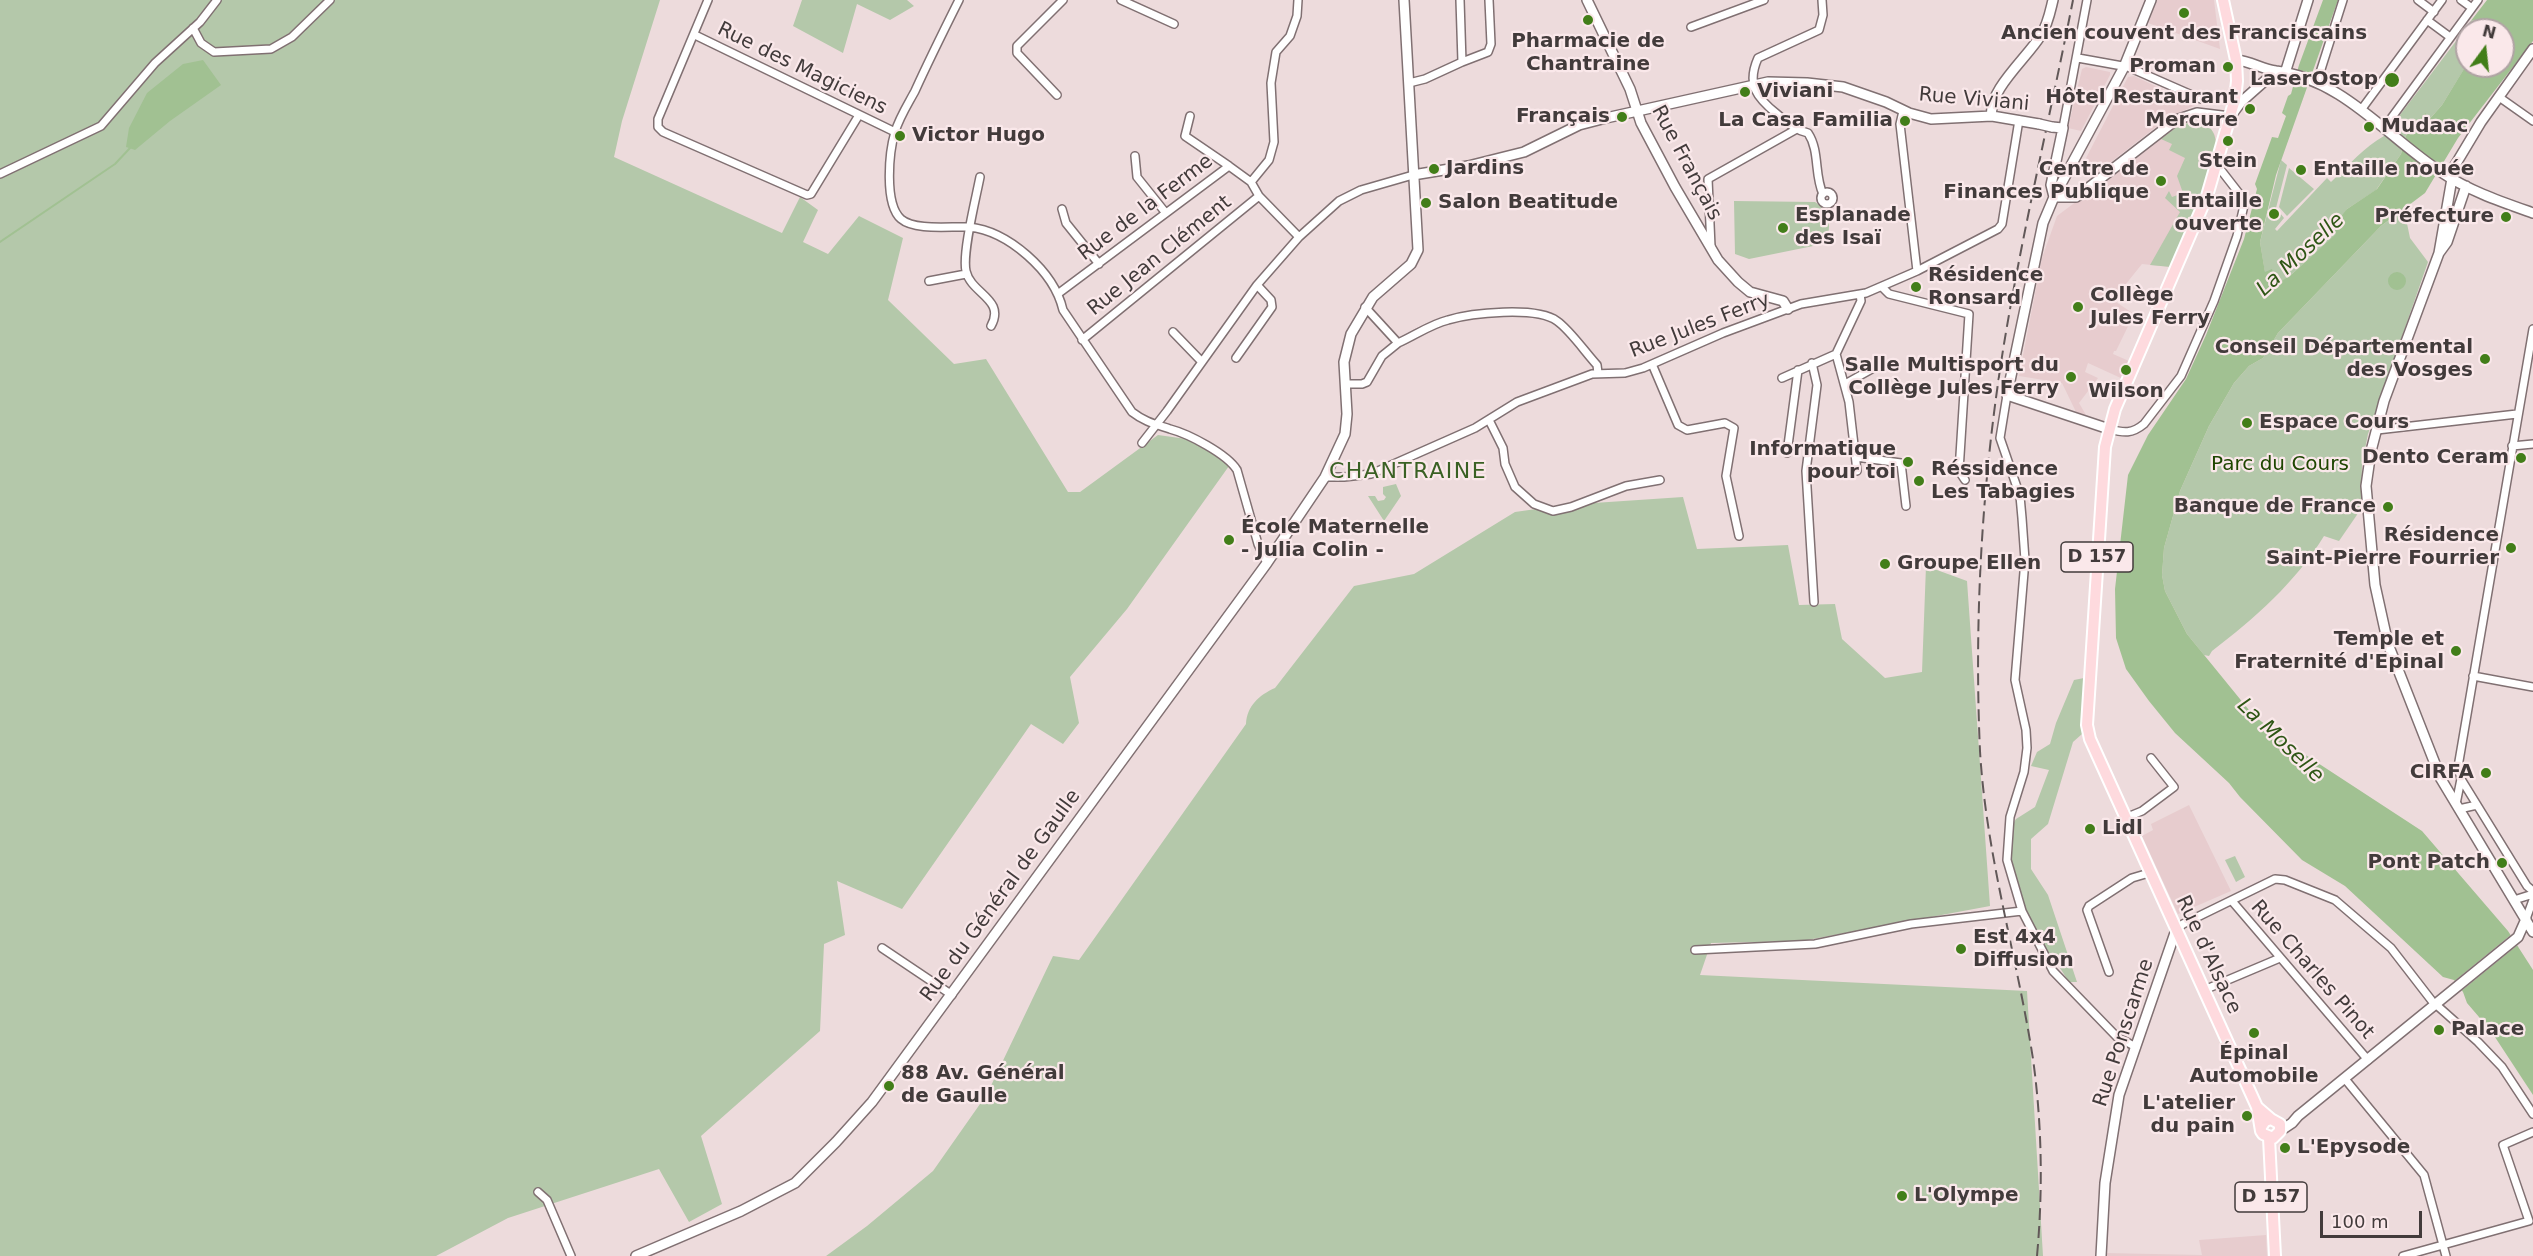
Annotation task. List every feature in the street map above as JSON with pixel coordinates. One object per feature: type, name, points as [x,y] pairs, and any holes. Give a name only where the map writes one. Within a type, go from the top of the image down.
[{"type":"main road","points":[[2223,0],[2236,60],[2237,81],[2230,117]]},
{"type":"main road","name":"Rue d'Alsace","points":[[2230,117],[2208,195],[2115,409],[2109,429],[2101,487],[2087,725],[2090,739],[2149,873],[2257,1107],[2261,1127]]},
{"type":"main road","name":"Rue d'Alsace","points":[[2257,1107],[2276,1123]]},
{"type":"main road","points":[[2265,1120],[2276,1123],[2276,1136],[2269,1138],[2263,1134],[2261,1127],[2265,1120]]},
{"type":"main road","name":"D 157","points":[[2269,1138],[2274,1256]]},
{"type":"street","points":[[0,174],[101,126],[155,63],[193,28],[217,0]]},
{"type":"street","points":[[193,28],[201,43],[214,52],[271,49],[292,37],[330,0]]},
{"type":"street","points":[[708,0],[658,119],[658,127],[674,137],[807,195],[811,194],[859,115]]},
{"type":"street","points":[[895,132],[959,0]]},
{"type":"street","points":[[1057,95],[1017,53],[1017,46],[1063,0]]},
{"type":"street","points":[[1121,0],[1174,24]]},
{"type":"street","points":[[1251,182],[1269,160],[1274,142],[1271,83],[1276,52],[1290,36],[1297,16],[1298,0]]},
{"type":"street","name":"Rue du Général de Gaulle","points":[[636,1256],[741,1211],[795,1183],[872,1102],[1266,563],[1325,477],[1345,434],[1344,362],[1347,346],[1365,307],[1382,288],[1411,264],[1417,255],[1404,0]]},
{"type":"street","points":[[1460,0],[1462,62]]},
{"type":"street","points":[[1409,83],[1425,79],[1488,52],[1491,44],[1489,0]]},
{"type":"street","name":"Rue Français","points":[[1587,0],[1627,82],[1641,123],[1668,174],[1722,265],[1750,292],[1783,301],[1788,309]]},
{"type":"street","points":[[1691,27],[1764,0]]},
{"type":"street","points":[[1822,0],[1823,15],[1819,30],[1758,58],[1754,84],[1759,99],[1795,130],[1808,133],[1813,140],[1817,176],[1823,194]]},
{"type":"street","points":[[1992,116],[1990,110],[1996,94],[2040,38],[2050,15],[2053,0]]},
{"type":"street","points":[[2054,197],[2051,185],[2052,174],[2078,58],[2087,0]]},
{"type":"street","points":[[2136,1047],[2117,1037],[2053,971],[2022,911],[2007,853],[2010,817],[2024,772],[2027,748],[2026,730],[2015,680],[2025,560],[2020,496],[2000,438],[2038,242],[2054,197],[2124,67],[2151,0]]},
{"type":"street","points":[[2286,70],[2308,0]]},
{"type":"street","points":[[2317,82],[2343,0]]},
{"type":"street","points":[[2418,0],[2435,10]]},
{"type":"street","points":[[2361,110],[2442,0]]},
{"type":"street","points":[[2461,0],[2472,8]]},
{"type":"street","points":[[2384,128],[2478,0]]},
{"type":"street","points":[[2427,20],[2450,37]]},
{"type":"street","name":"Rue des Magiciens","points":[[695,35],[895,132]]},
{"type":"street","points":[[2439,253],[2439,240],[2447,213],[2451,178],[2460,156],[2533,50]]},
{"type":"street","points":[[2078,58],[2124,67],[2201,99]]},
{"type":"street","points":[[2236,60],[2276,70],[2286,70],[2332,89],[2439,171],[2470,188],[2533,213]]},
{"type":"street","name":"D 157","points":[[2230,117],[2241,102],[2276,70]]},
{"type":"street","name":"Rue Viviani","points":[[1413,176],[1468,166],[1524,152],[1579,125],[1754,84],[1807,83],[1843,87],[1903,111],[1931,119],[1992,116],[2063,128]]},
{"type":"street","points":[[2499,97],[2533,121]]},
{"type":"street","points":[[1903,111],[1899,124],[1917,271]]},
{"type":"street","points":[[2054,197],[2076,196],[2083,192],[2176,120],[2197,113],[2230,117]]},
{"type":"street","points":[[1190,116],[1185,136],[1229,166]]},
{"type":"street","name":"Rue Jules Ferry","points":[[1325,477],[1371,474],[1489,420],[1517,402],[1598,373],[1624,372],[1652,364],[1723,333],[1801,304],[1860,294],[1917,271],[1998,229],[2002,224],[2019,120]]},
{"type":"street","points":[[1711,247],[1708,179],[1795,130]]},
{"type":"street","name":"Rue Jean Clément","points":[[895,132],[890,192],[891,204],[901,219],[913,225],[970,227],[1006,238],[1026,254],[1059,293],[1063,310],[1132,412],[1144,422],[1171,429],[1197,441],[1232,463],[1237,470],[1258,544],[1266,563]]},
{"type":"street","points":[[1135,156],[1137,177],[1165,212]]},
{"type":"street","points":[[2007,394],[2109,429],[2128,433],[2144,424],[2181,376],[2214,301],[2237,236],[2245,201],[2217,165]]},
{"type":"street","name":"Rue de la Ferme","points":[[1059,293],[1229,166],[1251,182],[1259,196],[1299,237]]},
{"type":"street","points":[[2052,174],[2056,182],[2064,182],[2073,191],[2083,192]]},
{"type":"street","points":[[1142,443],[1257,285],[1299,237],[1340,201],[1361,190],[1413,176]]},
{"type":"street","points":[[980,177],[970,227],[966,274],[996,308],[997,316],[992,326]]},
{"type":"street","points":[[2470,188],[2447,242],[2439,253],[2384,401],[2367,469],[2366,486],[2372,564],[2377,599],[2388,644],[2441,779],[2514,900],[2530,919]]},
{"type":"street","name":"Rue Jean Clément","points":[[1082,340],[1259,196]]},
{"type":"street","points":[[1062,209],[1066,224],[1100,264]]},
{"type":"street","points":[[929,281],[966,274]]},
{"type":"street","points":[[1890,283],[1895,295]]},
{"type":"street","points":[[1236,358],[1272,307],[1271,300],[1257,285]]},
{"type":"street","points":[[1882,286],[1885,292],[1969,314],[1959,471],[1965,480]]},
{"type":"street","points":[[1857,471],[1845,384],[1836,354],[1861,301],[1860,294]]},
{"type":"street","points":[[1365,307],[1398,344]]},
{"type":"street","points":[[1346,384],[1367,382],[1382,356],[1398,344],[1446,320],[1480,314],[1513,313],[1546,316],[1557,321],[1597,365],[1598,373]]},
{"type":"street","points":[[2514,900],[2533,893],[2461,779],[2458,767],[2511,446],[2533,330]]},
{"type":"street","points":[[1173,332],[1202,362]]},
{"type":"street","points":[[1782,378],[1836,354]]},
{"type":"street","points":[[1812,363],[1817,386],[1806,471],[1814,602]]},
{"type":"street","points":[[1652,364],[1678,425],[1687,430],[1725,423],[1734,428],[1726,476],[1739,536]]},
{"type":"street","points":[[1845,384],[1879,365]]},
{"type":"street","points":[[1787,453],[1798,370]]},
{"type":"street","points":[[2377,430],[2517,414]]},
{"type":"street","points":[[1489,420],[1503,448],[1505,464],[1515,487],[1534,504],[1553,511],[1571,507],[1626,486],[1660,480]]},
{"type":"street","points":[[2511,446],[2533,444]]},
{"type":"street","points":[[1856,457],[1901,463],[1906,506]]},
{"type":"street","points":[[2473,676],[2533,687]]},
{"type":"street","points":[[2125,818],[2142,810],[2174,787],[2151,758]]},
{"type":"street","points":[[2457,806],[2461,779]]},
{"type":"street","points":[[2457,806],[2477,805]]},
{"type":"street","points":[[2109,972],[2087,910],[2089,906],[2132,878],[2149,873]]},
{"type":"street","points":[[2176,930],[2183,924],[2279,878],[2335,900],[2391,948],[2437,1003],[2496,1060],[2516,1086],[2533,1114]]},
{"type":"street","points":[[2533,900],[2530,919],[2533,932]]},
{"type":"street","name":"Rue Charles Pinot","points":[[2232,901],[2368,1060]]},
{"type":"street","points":[[1695,950],[1815,944],[1911,924],[2022,911]]},
{"type":"street","points":[[2276,1123],[2292,1123],[2518,937],[2530,919]]},
{"type":"street","name":"Rue Ponscarme","points":[[2101,1256],[2105,1183],[2115,1112],[2176,930]]},
{"type":"street","points":[[882,948],[952,995]]},
{"type":"street","points":[[2204,990],[2280,958]]},
{"type":"street","points":[[2345,1079],[2424,1175],[2446,1256]]},
{"type":"street","points":[[2403,1256],[2529,1221],[2503,1145],[2533,1132]]},
{"type":"street","points":[[538,1192],[547,1200],[571,1256]]},
{"type":"shaded area","points":[[2157,0],[2214,0],[2220,49],[2148,23]]},
{"type":"shaded area","points":[[2086,67],[2110,72],[2110,75],[2081,131],[2068,128],[2082,69]]},
{"type":"shaded area","points":[[2134,76],[2196,105],[2169,117],[2098,172],[2092,174],[2087,172],[2084,162],[2128,77]]},
{"type":"shaded area","points":[[2194,121],[2207,124],[2215,135],[2216,142],[2171,267],[2142,264],[2113,300],[2134,314],[2113,354],[2129,361],[2125,374],[2123,379],[2088,363],[2085,372],[2098,378],[2079,403],[2086,415],[2076,412],[2062,383],[2019,376],[2042,258],[2057,216],[2089,192],[2108,187],[2107,181],[2161,139],[2178,126]]},
{"type":"shaded area","points":[[2189,805],[2231,891],[2178,914],[2142,836],[2153,830],[2151,824]]},
{"type":"shaded area","points":[[2266,1235],[2267,1256],[2105,1256],[2105,1253],[2202,1255],[2199,1240]]},
{"type":"green space","points":[[0,0],[660,0],[622,121],[614,157],[782,233],[800,197],[818,210],[803,242],[828,254],[859,216],[903,238],[888,300],[954,364],[986,359],[1068,492],[1080,492],[1158,435],[1194,440],[1229,466],[1127,609],[1070,677],[1079,723],[1063,744],[1031,724],[902,909],[837,881],[845,935],[824,944],[820,1031],[701,1136],[722,1204],[689,1222],[659,1169],[508,1218],[436,1256],[0,1256]]},
{"type":"green space","points":[[802,0],[907,0],[914,6],[890,20],[857,4],[843,53],[793,26]]},
{"type":"green space","points":[[2455,42],[2455,78],[2459,78],[2442,105],[2425,124],[2426,114],[2408,129],[2401,154],[2376,190],[2347,209],[2337,234],[2276,286],[2265,273],[2260,242],[2281,160],[2287,165],[2276,208],[2284,218],[2275,229],[2277,231],[2327,178],[2331,182],[2363,151],[2384,136]]},
{"type":"green space","points":[[2194,121],[2209,127],[2214,133],[2216,142],[2202,196],[2171,267],[2150,265],[2180,212],[2165,198],[2169,191],[2172,197],[2183,193],[2177,176],[2185,158],[2169,150],[2172,144],[2161,139],[2178,126]]},
{"type":"green space","points":[[2289,168],[2314,189],[2287,216],[2279,207]]},
{"type":"green space","points":[[1734,201],[1815,202],[1826,210],[1829,226],[1828,243],[1749,259],[1735,254]]},
{"type":"green space","name":"Parc du Cours","points":[[2404,209],[2410,238],[2428,262],[2368,434],[2362,464],[2361,509],[2339,541],[2324,536],[2313,553],[2273,599],[2209,656],[2204,655],[2187,634],[2165,591],[2162,575],[2164,548],[2180,491],[2209,426],[2234,383],[2249,366],[2263,358],[2278,333],[2381,226]]},
{"type":"green space","points":[[1396,484],[1401,496],[1384,521],[1368,496],[1375,496],[1378,501],[1384,500],[1386,497],[1383,494],[1383,487]]},
{"type":"green space","points":[[1683,497],[1697,549],[1788,545],[1799,605],[1835,604],[1842,639],[1885,678],[1922,672],[1926,566],[1967,581],[1990,906],[1802,941],[1711,943],[1700,975],[2027,991],[2043,1256],[826,1256],[867,1226],[933,1171],[987,1094],[1053,956],[1079,960],[1246,724],[1251,707],[1264,694],[1275,688],[1354,586],[1414,574],[1515,512],[1564,505]]},
{"type":"green space","points":[[2084,678],[2082,734],[2073,742],[2048,824],[2031,839],[2031,869],[2048,895],[2077,982],[2069,982],[2051,954],[2045,953],[2025,914],[2004,847],[2004,838],[2016,819],[2035,807],[2049,770],[2031,766],[2037,752],[2050,744],[2074,680]]},
{"type":"green space","points":[[2235,856],[2245,877],[2236,882],[2225,860]]},
{"type":"water","name":"La Moselle","points":[[2323,0],[2338,0],[2276,175],[2260,242],[2265,272],[2272,269],[2276,285],[2292,274],[2336,234],[2333,227],[2347,209],[2377,189],[2401,154],[2408,129],[2426,113],[2426,123],[2442,105],[2458,78],[2504,78],[2458,138],[2425,193],[2381,226],[2278,333],[2263,358],[2249,366],[2234,383],[2209,426],[2180,491],[2164,548],[2162,575],[2165,591],[2187,634],[2253,715],[2301,752],[2422,831],[2508,931],[2533,970],[2533,1095],[2491,1031],[2467,1003],[2463,992],[2454,980],[2443,977],[2345,886],[2302,860],[2229,783],[2175,733],[2126,669],[2116,638],[2115,589],[2128,475],[2148,435],[2186,379],[2206,335],[2244,239],[2257,189],[2255,184],[2272,137],[2278,138],[2286,116],[2282,113],[2288,96],[2291,94]]},
{"type":"water","points":[[2487,0],[2533,0],[2533,41],[2515,64],[2515,18],[2473,18]]},
{"type":"water","points":[[203,60],[221,85],[170,121],[135,150],[126,147],[129,128],[147,93],[183,64]]},
{"type":"water","points":[[2397,272],[2403,275],[2406,281],[2403,287],[2397,290],[2391,287],[2388,281],[2391,275]]},
{"type":"pier","points":[[2512,934],[2520,943],[2460,992],[2452,983]]},
{"type":"waterway","points":[[0,242],[115,164],[130,148]]},
{"type":"railway","points":[[2037,1256],[2041,1182],[2038,1108],[2033,1059],[1995,867],[1983,790],[1978,701],[1979,600],[1985,500],[2003,350],[2027,219],[2073,0]]},
{"type":"place","name":"Ancien couvent des Franciscains","points":[[2184,13]]},
{"type":"place","name":"Pharmacie de Chantraine","points":[[1588,20]]},
{"type":"place","name":"Proman","points":[[2228,67]]},
{"type":"place","name":"LaserOstop","points":[[2392,80]]},
{"type":"place","name":"Viviani","points":[[1745,92]]},
{"type":"place","name":"Hôtel Restaurant Mercure","points":[[2250,109]]},
{"type":"place","name":"Français","points":[[1622,117]]},
{"type":"place","name":"La Casa Familia","points":[[1905,121]]},
{"type":"place","name":"Mudaac","points":[[2369,127]]},
{"type":"place","name":"Victor Hugo","points":[[900,136]]},
{"type":"place","name":"Stein","points":[[2228,141]]},
{"type":"place","name":"Jardins","points":[[1434,169]]},
{"type":"place","name":"Entaille nouée","points":[[2301,170]]},
{"type":"place","name":"Centre de Finances Publique","points":[[2161,181]]},
{"type":"place","name":"Salon Beatitude","points":[[1426,203]]},
{"type":"place","name":"Entaille ouverte","points":[[2274,214]]},
{"type":"place","name":"Préfecture","points":[[2506,217]]},
{"type":"place","name":"Esplanade des Isaï","points":[[1783,228]]},
{"type":"place","name":"Résidence Ronsard","points":[[1916,287]]},
{"type":"place","name":"Collège Jules Ferry","points":[[2078,307]]},
{"type":"place","name":"Conseil Départemental des Vosges","points":[[2485,359]]},
{"type":"place","name":"Wilson","points":[[2126,370]]},
{"type":"place","name":"Salle Multisport du Collège Jules Ferry","points":[[2071,377]]},
{"type":"place","name":"Espace Cours","points":[[2247,423]]},
{"type":"place","name":"Dento Ceram","points":[[2521,458]]},
{"type":"place","name":"Informatique pour toi","points":[[1908,462]]},
{"type":"place","name":"Réssidence Les Tabagies","points":[[1919,481]]},
{"type":"place","name":"Banque de France","points":[[2388,507]]},
{"type":"place","name":"École Maternelle - Julia Colin -","points":[[1229,540]]},
{"type":"place","name":"Résidence Saint-Pierre Fourrier","points":[[2511,548]]},
{"type":"place","name":"Groupe Ellen","points":[[1885,564]]},
{"type":"place","name":"Temple et Fraternité d'Epinal","points":[[2456,651]]},
{"type":"place","name":"CIRFA","points":[[2486,773]]},
{"type":"place","name":"Lidl","points":[[2090,829]]},
{"type":"place","name":"Pont Patch","points":[[2502,863]]},
{"type":"place","name":"Est 4x4 Diffusion","points":[[1961,949]]},
{"type":"place","name":"Palace","points":[[2439,1030]]},
{"type":"place","name":"Épinal Automobile","points":[[2254,1033]]},
{"type":"place","name":"88 Av. Général de Gaulle","points":[[889,1086]]},
{"type":"place","name":"L'atelier du pain","points":[[2247,1116]]},
{"type":"place","name":"L'Epysode","points":[[2285,1148]]},
{"type":"place","name":"L'Olympe","points":[[1902,1196]]},
{"type":"district","name":"CHANTRAINE","points":[[1408,472]]}]
